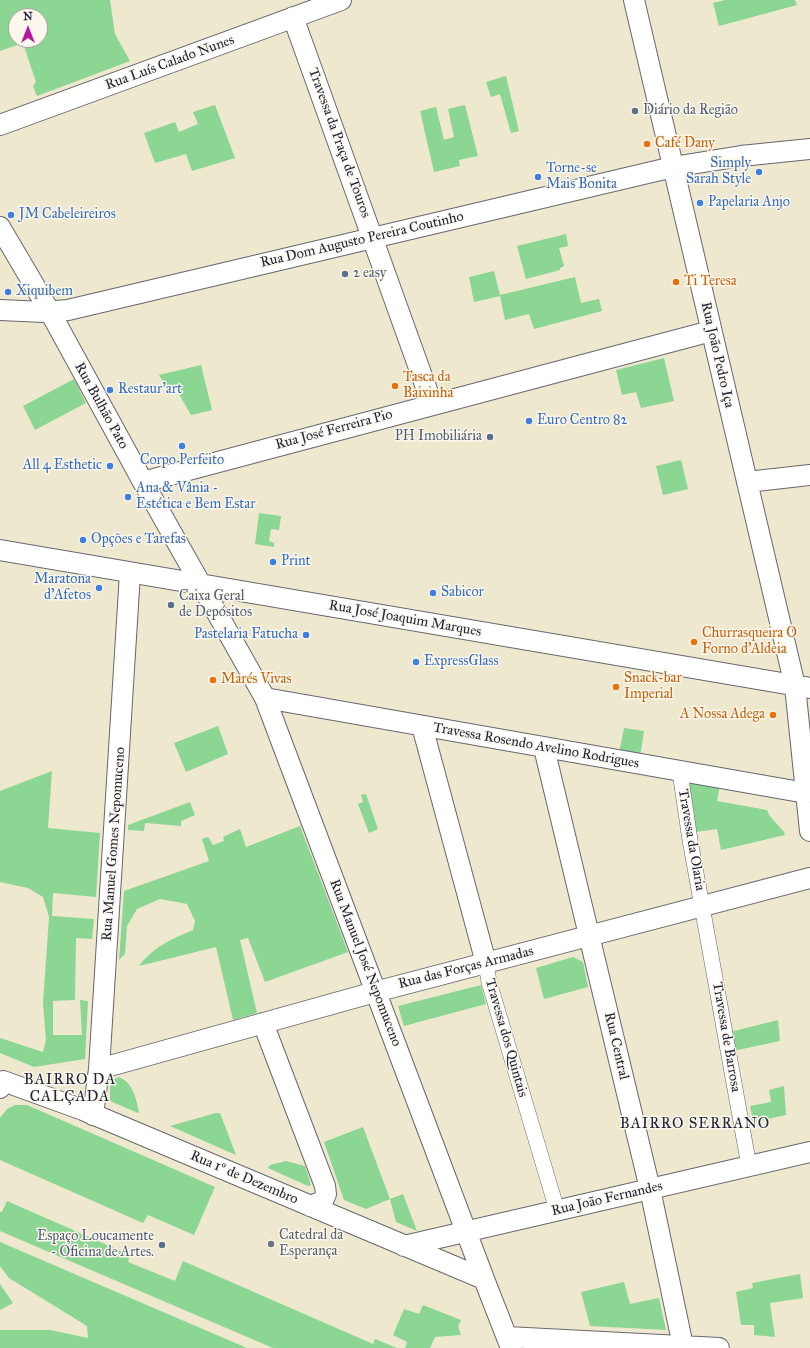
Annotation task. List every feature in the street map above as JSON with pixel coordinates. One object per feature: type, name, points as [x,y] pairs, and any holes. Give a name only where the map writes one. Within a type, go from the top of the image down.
[{"type":"street","name":"Rua Luís Calado Nunes","points":[[0,125],[340,0]]},
{"type":"street","name":"Rua João Pedro Iça","points":[[634,0],[747,482],[802,687],[806,793],[810,831]]},
{"type":"street","name":"Travessa da Praça de Touros","points":[[294,17],[374,237],[432,404]]},
{"type":"street","name":"Rua Dom Augusto Pereira Coutinho","points":[[0,310],[50,312],[68,310],[673,166],[741,156],[810,149]]},
{"type":"street","name":"Rua Bulhão Pato","points":[[0,227],[50,312],[202,586]]},
{"type":"street","name":"Rua José Ferreira Pio","points":[[143,482],[711,331]]},
{"type":"street","points":[[747,482],[810,475]]},
{"type":"street","name":"Rua José Joaquim Marques","points":[[0,550],[202,586],[802,687]]},
{"type":"street","name":"Rua Manuel Gomes Nepomuceno","points":[[93,1115],[99,1069],[130,573]]},
{"type":"street","name":"Rua Manuel José Nepomuceno","points":[[202,586],[265,698],[375,992],[509,1342]]},
{"type":"street","name":"Travessa Rosendo Avelino Rodrigues","points":[[265,698],[806,793]]},
{"type":"street","name":"Travessa dos Quintais","points":[[422,726],[486,963],[489,982],[557,1210]]},
{"type":"street","name":"Rua Central","points":[[544,748],[650,1189],[683,1346]]},
{"type":"street","name":"Travessa da Olaria","points":[[680,772],[703,907]]},
{"type":"street","name":"Rua das Forças Armadas","points":[[99,1069],[375,992],[810,878]]},
{"type":"street","name":"Travessa de Barrosa","points":[[703,907],[749,1166]]},
{"type":"street","points":[[263,1023],[325,1186],[326,1194],[323,1201],[310,1206]]},
{"type":"street","name":"Rua 1º de Dezembro","points":[[2,1085],[93,1115],[484,1279]]},
{"type":"street","name":"Rua João Fernandes","points":[[404,1246],[810,1152]]},
{"type":"street","points":[[509,1342],[719,1348]]},
{"type":"green space","points":[[0,0],[110,0],[115,34],[130,61],[37,96],[33,86],[36,82],[25,48],[48,48],[48,8],[8,8],[9,48],[0,51]]},
{"type":"green space","points":[[725,0],[795,0],[797,5],[719,26],[713,3]]},
{"type":"green space","points":[[506,76],[519,131],[511,133],[500,94],[491,97],[486,82]]},
{"type":"green space","points":[[215,105],[235,158],[192,171],[186,154],[155,163],[144,133],[175,122],[179,132],[198,124],[193,112]]},
{"type":"green space","points":[[465,105],[478,156],[459,160],[460,166],[434,172],[420,111],[436,107],[444,140],[454,137],[448,109]]},
{"type":"green space","points":[[566,234],[568,246],[559,248],[564,266],[560,268],[560,270],[526,279],[517,246]]},
{"type":"green space","points":[[494,271],[500,295],[575,277],[581,303],[599,299],[602,311],[534,329],[529,314],[505,320],[500,296],[474,302],[469,277]]},
{"type":"green space","points":[[664,358],[674,401],[641,408],[636,392],[622,395],[616,370]]},
{"type":"green space","points":[[201,365],[212,410],[191,415],[180,396],[179,387],[167,388],[159,375]]},
{"type":"green space","points":[[74,379],[86,403],[35,430],[23,406]]},
{"type":"green space","points":[[681,460],[688,489],[663,495],[656,466]]},
{"type":"green space","points":[[259,513],[281,516],[279,530],[271,529],[269,541],[274,543],[274,547],[255,544]]},
{"type":"green space","points":[[218,726],[228,754],[186,772],[174,743]]},
{"type":"green space","points":[[624,728],[644,731],[640,757],[619,753]]},
{"type":"green space","points":[[52,771],[48,828],[100,833],[96,897],[53,893],[52,916],[94,919],[92,939],[76,938],[75,1000],[53,1001],[53,1035],[82,1035],[80,1000],[88,1001],[85,1059],[34,1067],[0,1053],[0,1038],[43,1052],[46,1040],[43,1003],[49,917],[43,897],[28,888],[0,882],[0,791]]},
{"type":"green space","points":[[687,779],[720,785],[717,801],[767,810],[769,815],[785,835],[721,850],[717,829],[696,832]]},
{"type":"green space","points":[[366,794],[378,829],[369,833],[358,804],[363,802],[361,795]]},
{"type":"green space","points":[[190,802],[195,815],[181,821],[181,826],[145,823],[144,831],[128,830],[128,825]]},
{"type":"green space","points":[[300,826],[348,952],[265,982],[248,938],[240,940],[257,1013],[233,1020],[216,947],[139,966],[144,959],[170,940],[193,930],[195,921],[187,904],[160,899],[137,909],[127,926],[125,954],[119,960],[124,891],[209,861],[202,839],[208,837],[213,845],[224,841],[223,837],[240,829],[246,847]]},
{"type":"green space","points":[[573,957],[583,962],[588,987],[544,999],[536,968]]},
{"type":"green space","points":[[481,985],[486,1004],[404,1026],[398,1006]]},
{"type":"green space","points":[[778,1020],[780,1041],[733,1051],[730,1032]]},
{"type":"green space","points":[[119,1077],[131,1087],[138,1107],[138,1113],[110,1101],[110,1084],[112,1080]]},
{"type":"green space","points":[[784,1086],[786,1115],[746,1124],[744,1117],[752,1116],[750,1106],[771,1102],[769,1090]]},
{"type":"green space","points":[[15,1105],[27,1105],[215,1187],[194,1235],[148,1215],[143,1223],[0,1160],[0,1118],[7,1109]]},
{"type":"green space","points":[[220,1113],[236,1155],[170,1126]]},
{"type":"green space","points":[[363,1127],[390,1199],[366,1209],[344,1200],[324,1142]]},
{"type":"green space","points":[[286,1161],[305,1166],[311,1185],[308,1186],[268,1168],[270,1165]]},
{"type":"green space","points":[[403,1194],[417,1231],[396,1222],[390,1199]]},
{"type":"green space","points":[[7,1201],[130,1255],[128,1262],[175,1281],[183,1261],[373,1344],[375,1339],[397,1348],[273,1348],[0,1231],[0,1212],[2,1212]]},
{"type":"green space","points":[[0,1242],[247,1348],[0,1348],[0,1330],[50,1330],[88,1338],[87,1326],[9,1278],[0,1266]]},
{"type":"green space","points":[[800,1274],[803,1298],[770,1303],[775,1337],[754,1335],[754,1325],[741,1325],[736,1292],[753,1288],[752,1283]]},
{"type":"green space","points":[[624,1282],[630,1304],[659,1298],[666,1330],[590,1326],[581,1292]]},
{"type":"green space","points":[[0,1284],[13,1303],[0,1310]]},
{"type":"green space","points":[[423,1305],[461,1320],[458,1326],[461,1335],[435,1337],[430,1348],[405,1348],[407,1342],[393,1335],[404,1309],[419,1314]]},
{"type":"place","name":"Diário da Região","points":[[635,111]]},
{"type":"place","name":"Café Dany","points":[[647,144]]},
{"type":"place","name":"Simply Sarah Style","points":[[759,172]]},
{"type":"place","name":"Torne-se Mais Bonita","points":[[538,177]]},
{"type":"place","name":"Papelaria Anjo","points":[[700,203]]},
{"type":"place","name":"JM Cabeleireiros","points":[[11,215]]},
{"type":"place","name":"2 easy","points":[[345,274]]},
{"type":"place","name":"Ti Teresa","points":[[676,282]]},
{"type":"place","name":"Xiquibem","points":[[8,292]]},
{"type":"place","name":"Tasca da Baixinha","points":[[395,386]]},
{"type":"place","name":"Restaur'art","points":[[110,390]]},
{"type":"place","name":"Euro Centro 82","points":[[529,421]]},
{"type":"place","name":"PH Imobiliária","points":[[490,437]]},
{"type":"place","name":"Corpo Perfeito","points":[[182,446]]},
{"type":"place","name":"All 4 Esthetic","points":[[110,466]]},
{"type":"place","name":"Ana & Vânia - Estética e Bem Estar","points":[[128,497]]},
{"type":"place","name":"Opções e Tarefas","points":[[83,540]]},
{"type":"place","name":"Print","points":[[273,562]]},
{"type":"place","name":"Maratona d'Afetos","points":[[99,588]]},
{"type":"place","name":"Sabicor","points":[[433,593]]},
{"type":"place","name":"Caixa Geral de Depósitos","points":[[171,605]]},
{"type":"place","name":"Pastelaria Fatucha","points":[[306,635]]},
{"type":"place","name":"Churrasqueira O Forno d'Aldeia","points":[[694,642]]},
{"type":"place","name":"ExpressGlass","points":[[416,662]]},
{"type":"place","name":"Marés Vivas","points":[[213,680]]},
{"type":"place","name":"Snack-bar Imperial","points":[[616,687]]},
{"type":"place","name":"A Nossa Adega","points":[[773,715]]},
{"type":"place","name":"Catedral da Esperança","points":[[271,1244]]},
{"type":"place","name":"Espaço Loucamente - Oficina de Artes.","points":[[162,1245]]},
{"type":"district","name":"BAIRRO DA CALÇADA","points":[[70,1088]]},
{"type":"district","name":"BAIRRO SERRANO","points":[[695,1124]]}]
